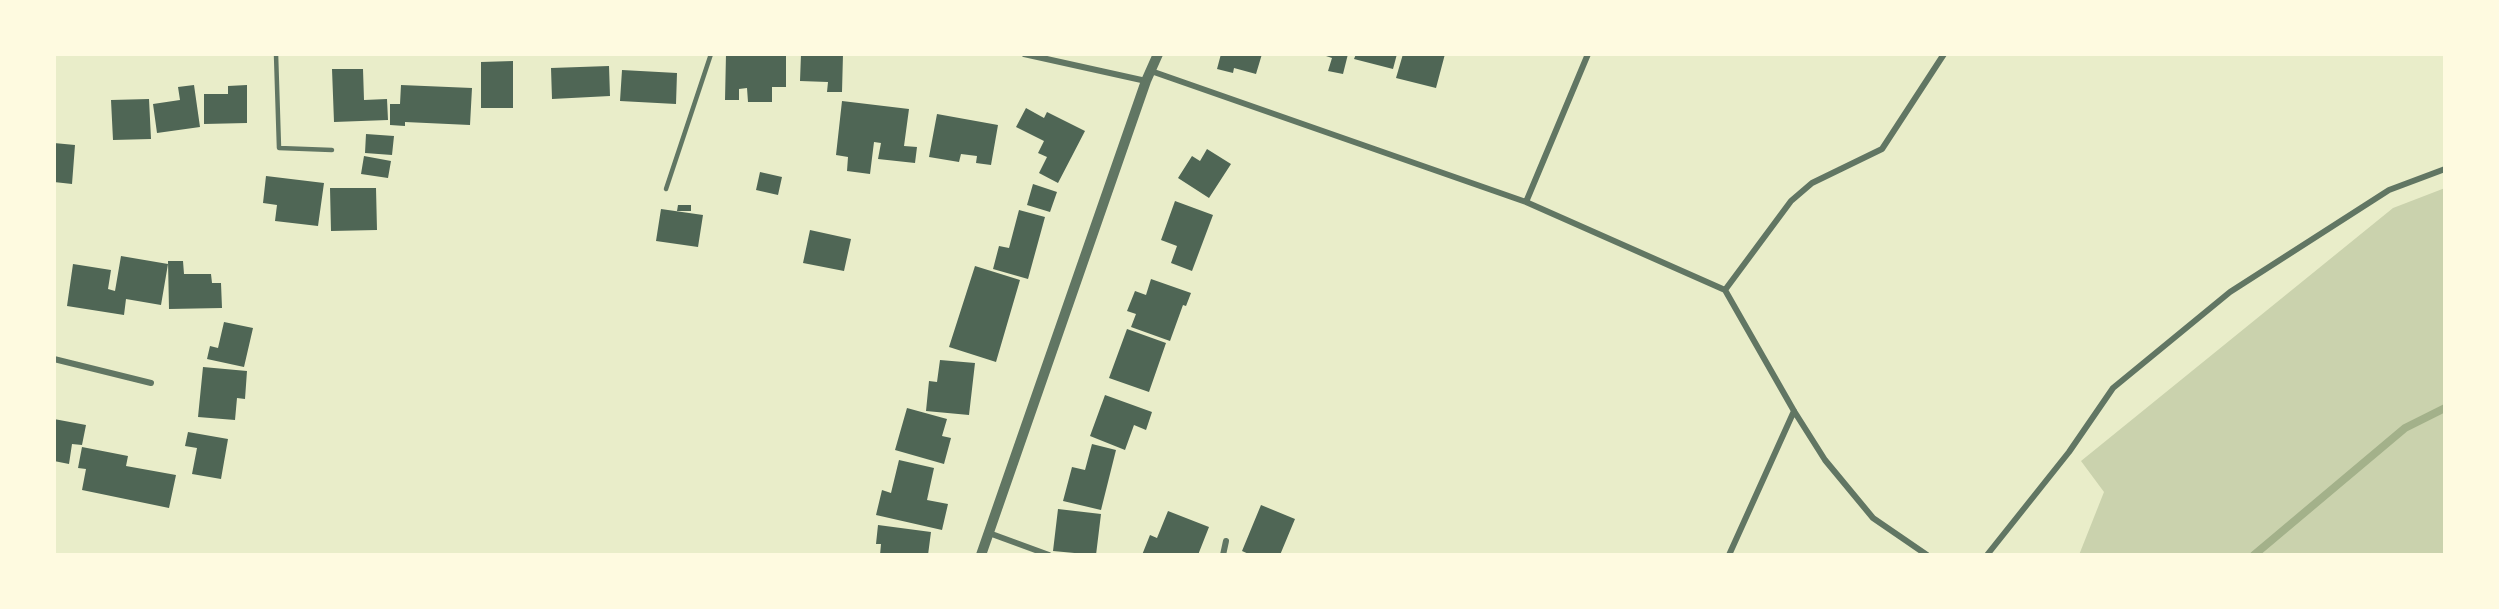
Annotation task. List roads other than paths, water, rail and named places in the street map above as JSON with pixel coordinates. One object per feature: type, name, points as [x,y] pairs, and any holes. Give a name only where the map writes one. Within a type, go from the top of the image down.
[{"type":"street","points":[[1024,54],[1148,76],[1526,202],[1725,290],[1794,411],[1825,460],[1873,518],[1928,555]]},
{"type":"street","points":[[981,555],[1148,76],[1158,54]]},
{"type":"street","points":[[1526,202],[1588,54]]},
{"type":"street","points":[[1725,290],[1791,201],[1812,183],[1882,149],[1944,54]]},
{"type":"street","points":[[1987,555],[2069,452],[2113,388],[2230,292],[2389,190],[2445,169]]},
{"type":"street","points":[[54,359],[151,383]]},
{"type":"street","points":[[1729,555],[1794,411]]},
{"type":"street","points":[[989,533],[1049,555]]},
{"type":"street","points":[[1223,555],[1226,541]]},
{"type":"lane","points":[[276,54],[279,148],[332,150]]},
{"type":"lane","points":[[666,189],[711,54]]},
{"type":"waterway","points":[[2254,555],[2405,428],[2445,408]]}]
